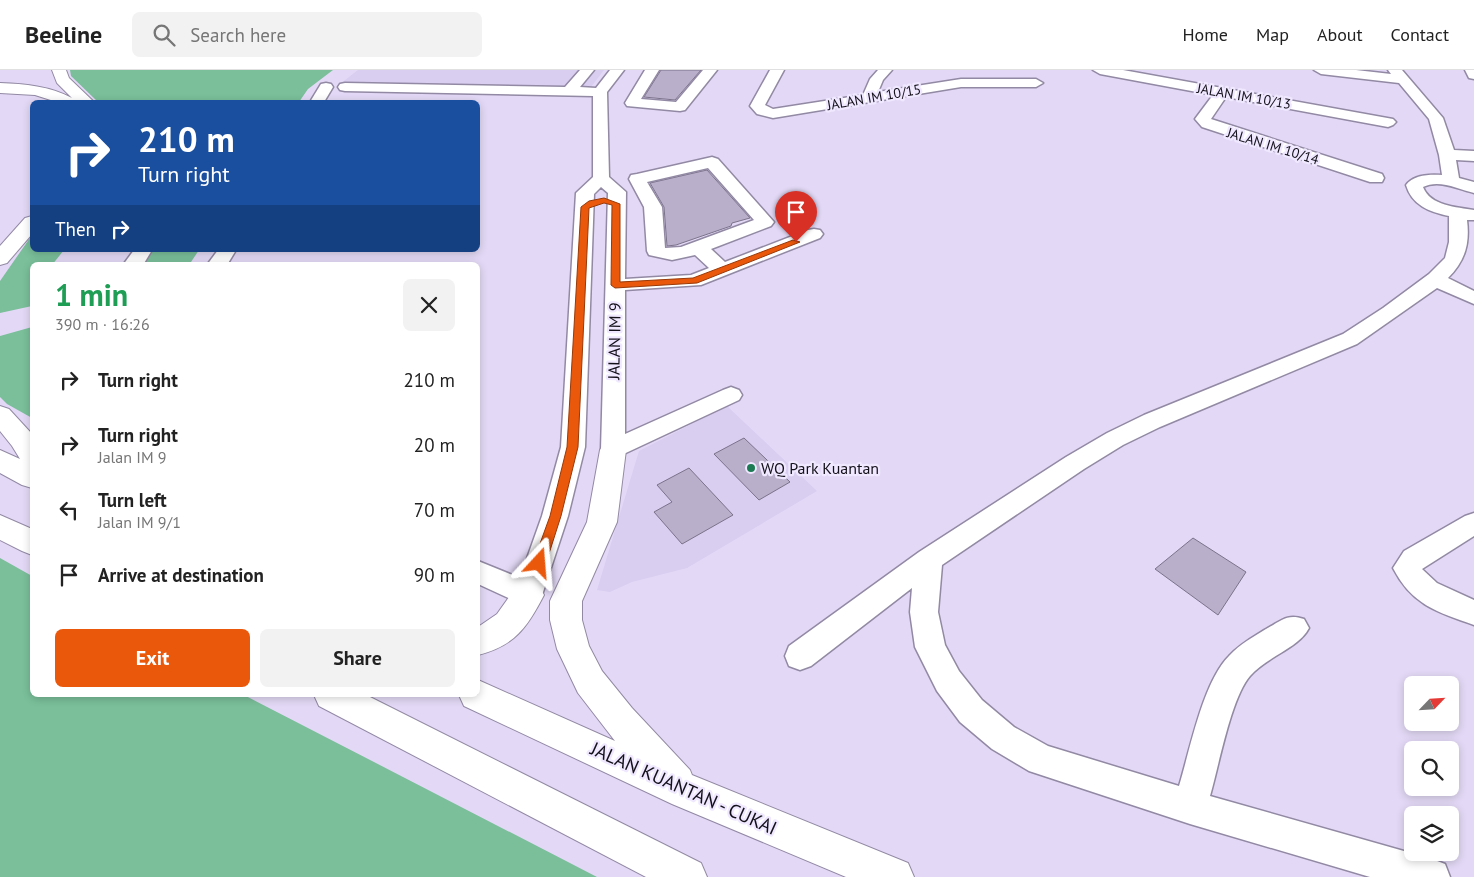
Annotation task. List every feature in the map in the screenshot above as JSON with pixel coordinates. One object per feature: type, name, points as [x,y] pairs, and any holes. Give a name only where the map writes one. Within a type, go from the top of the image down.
[{"type":"highway","points":[[60,70],[62,80],[84,100]]},
{"type":"highway","points":[[0,88],[42,91],[65,100]]},
{"type":"highway","points":[[0,229],[30,206]]},
{"type":"highway","points":[[0,259],[30,224]]},
{"type":"highway","points":[[0,415],[22,439],[30,453]]},
{"type":"highway","points":[[613,450],[602,522],[566,601],[566,620],[573,649],[590,682],[620,720],[685,791]]},
{"type":"highway","points":[[0,460],[30,477]]},
{"type":"highway","points":[[0,526],[30,542]]},
{"type":"highway","points":[[480,639],[504,629],[516,617],[528,595]]},
{"type":"highway","points":[[335,697],[687,877]]},
{"type":"highway","name":"JALAN KUANTAN - CUKAI","points":[[480,697],[685,791],[894,877]]},
{"type":"street","points":[[569,91],[587,70]]},
{"type":"street","points":[[480,573],[528,595],[556,516],[572,447],[585,192],[601,178],[600,92],[617,70]]},
{"type":"street","points":[[652,70],[632,103],[680,107],[710,70]]},
{"type":"street","name":"JALAN IM 10/15","points":[[777,70],[757,106],[764,112],[783,113],[869,97],[978,82],[1036,83]]},
{"type":"street","points":[[869,97],[877,79],[885,70]]},
{"type":"street","name":"JALAN IM 10/13","points":[[1100,70],[1388,122]]},
{"type":"street","points":[[1321,70],[1400,75],[1436,118],[1441,128],[1451,181]]},
{"type":"street","points":[[1472,70],[1474,75]]},
{"type":"street","points":[[359,76],[345,86],[600,92]]},
{"type":"street","points":[[398,88],[412,76]]},
{"type":"street","points":[[455,89],[469,76]]},
{"type":"street","points":[[512,91],[525,77]]},
{"type":"street","points":[[318,100],[326,87]]},
{"type":"street","name":"JALAN IM 10/14","points":[[1222,92],[1203,119],[1207,124],[1376,178]]},
{"type":"street","points":[[1447,155],[1474,156]]},
{"type":"street","points":[[712,162],[765,222],[698,247],[677,255],[664,255],[656,251],[653,207],[637,179],[712,162]]},
{"type":"street","name":"JALAN IM 9","points":[[601,178],[616,192],[613,450]]},
{"type":"street","points":[[800,656],[929,560],[1075,463],[1115,439],[1152,421],[1350,339],[1435,280],[1454,259],[1466,214],[1439,208],[1424,200],[1415,192],[1414,185],[1421,181],[1434,179],[1451,181],[1474,188]]},
{"type":"street","points":[[585,213],[595,221],[616,211]]},
{"type":"street","points":[[615,285],[694,281],[814,234]]},
{"type":"street","points":[[698,247],[723,270]]},
{"type":"street","points":[[1435,280],[1474,298]]},
{"type":"street","points":[[613,450],[731,395]]},
{"type":"street","points":[[1474,523],[1414,559],[1407,568],[1413,580],[1425,591],[1474,613]]},
{"type":"street","points":[[929,560],[924,612],[930,647],[948,680],[971,711],[1003,738],[1041,760],[1190,807],[1432,877]]},
{"type":"street","points":[[1190,807],[1224,688],[1239,666],[1256,651],[1294,628]]},
{"type":"shaded area","points":[[358,70],[604,70],[588,91],[339,90],[340,84]]},
{"type":"shaded area","points":[[727,406],[817,491],[687,568],[632,582],[610,592],[597,590],[639,451]]},
{"type":"green space","points":[[70,70],[333,70],[308,89],[300,100],[96,100],[71,76]]},
{"type":"green space","points":[[30,238],[30,252],[62,252],[54,262],[30,262],[30,306],[0,313],[0,281]]},
{"type":"green space","points":[[147,252],[198,252],[191,262],[140,262]]},
{"type":"green space","points":[[30,328],[30,417],[7,404],[0,397],[0,336]]},
{"type":"green space","points":[[0,558],[30,575],[30,697],[248,697],[597,877],[0,877]]},
{"type":"building","points":[[661,70],[701,70],[675,100],[644,97]]},
{"type":"building","points":[[707,170],[750,218],[676,245],[667,246],[664,207],[650,183]]},
{"type":"building","name":"WQ Park Kuantan","points":[[744,438],[790,482],[759,500],[714,454]]},
{"type":"building","points":[[689,468],[733,515],[682,544],[654,512],[672,502],[657,485]]},
{"type":"building","points":[[1193,538],[1246,572],[1218,615],[1155,569]]},
{"type":"place","name":"WQ Park Kuantan","points":[[751,468]]},
{"type":"route","points":[[539,563],[556,516],[572,447],[585,207],[592,203],[604,201],[616,204],[615,285],[694,281],[796,242]]}]
